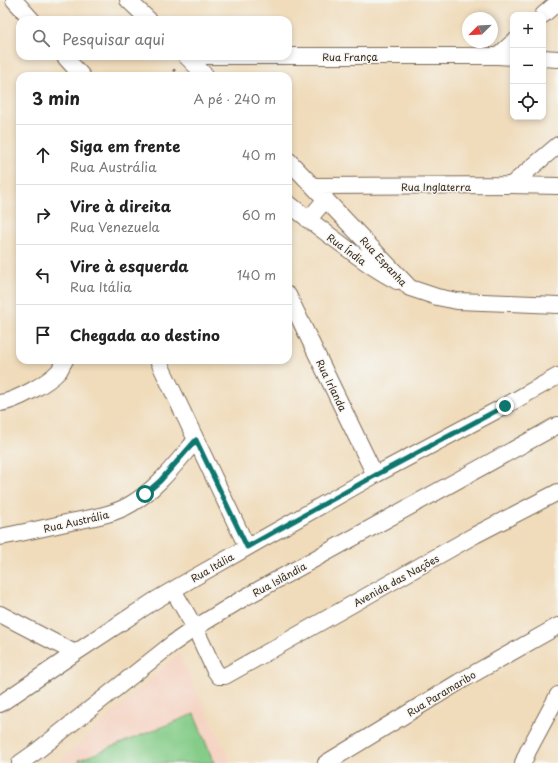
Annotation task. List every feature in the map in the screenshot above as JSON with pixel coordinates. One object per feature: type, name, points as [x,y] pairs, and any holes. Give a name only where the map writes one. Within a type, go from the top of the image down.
[{"type":"street","points":[[14,0],[28,16]]},
{"type":"street","points":[[128,0],[145,16]]},
{"type":"street","points":[[546,12],[558,2]]},
{"type":"street","points":[[505,56],[510,47]]},
{"type":"street","name":"Rua França","points":[[292,56],[505,56]]},
{"type":"street","points":[[546,58],[558,59]]},
{"type":"street","points":[[68,60],[78,72]]},
{"type":"street","points":[[190,60],[202,72]]},
{"type":"street","points":[[511,185],[558,145]]},
{"type":"street","name":"Rua Espanha","points":[[292,164],[410,288],[437,297],[457,301],[558,305]]},
{"type":"street","name":"Rua Inglaterra","points":[[314,186],[558,186]]},
{"type":"street","points":[[308,220],[326,199]]},
{"type":"street","name":"Rua Índia","points":[[292,206],[365,262],[385,275],[410,288]]},
{"type":"street","name":"Rua Irlanda","points":[[292,302],[376,475]]},
{"type":"street","points":[[0,403],[6,402],[38,388],[58,371],[62,364]]},
{"type":"street","points":[[160,364],[247,547]]},
{"type":"street","name":"Rua Itália","points":[[0,704],[75,653],[173,590],[376,475],[558,376]]},
{"type":"street","name":"Rua Islândia","points":[[20,763],[172,644],[195,628],[242,599],[558,425]]},
{"type":"street","name":"Rua Austrália","points":[[0,537],[97,517],[118,511],[145,494],[160,481],[196,440]]},
{"type":"street","name":"Avenida das Nações","points":[[195,628],[214,670],[219,676],[225,676],[475,535],[558,492]]},
{"type":"street","points":[[173,590],[195,628]]},
{"type":"street","points":[[0,614],[75,653]]},
{"type":"street","name":"Rua Paramaribo","points":[[333,761],[459,682],[558,626]]},
{"type":"street","points":[[523,763],[558,695]]},
{"type":"shaded area","points":[[179,653],[231,763],[58,763]]},
{"type":"green space","points":[[194,714],[214,763],[80,763],[79,760]]},
{"type":"route","points":[[145,494],[160,481],[196,440],[247,547],[376,475],[505,406]]}]
